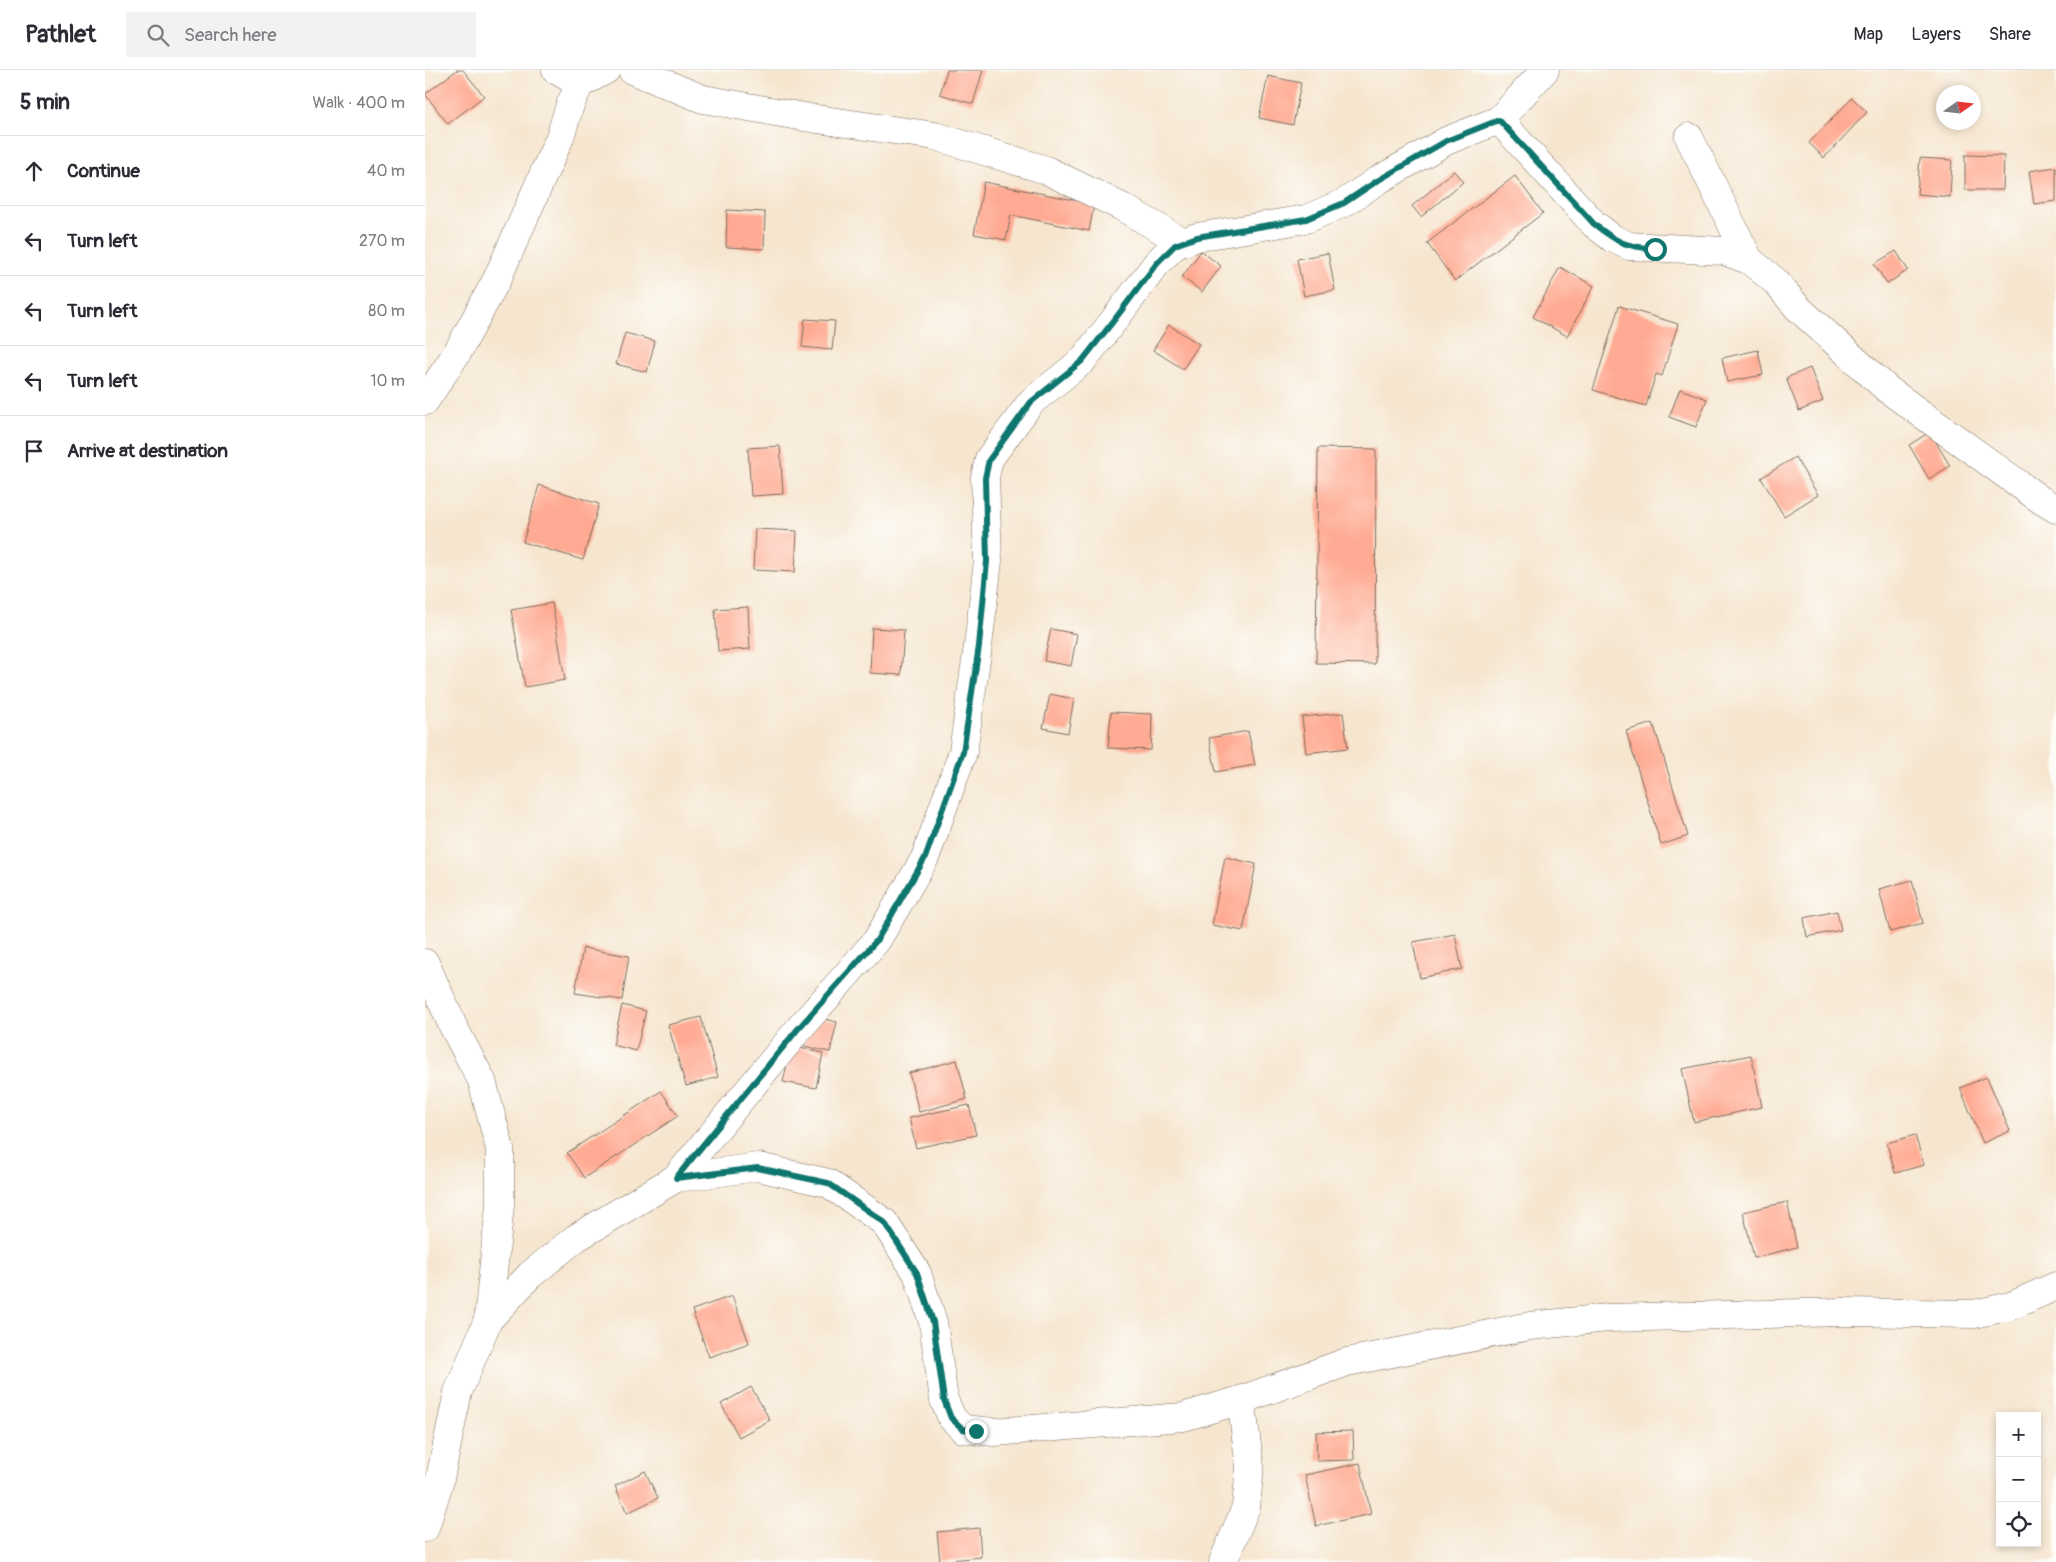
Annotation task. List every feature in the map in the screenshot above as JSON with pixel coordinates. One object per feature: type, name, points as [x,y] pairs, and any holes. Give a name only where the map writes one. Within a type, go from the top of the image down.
[{"type":"street","points":[[556,70],[580,84]]},
{"type":"street","points":[[425,401],[457,353],[497,279],[560,137],[580,84],[606,70]]},
{"type":"street","points":[[631,70],[703,99],[810,118],[935,136],[1046,170],[1122,207],[1183,242]]},
{"type":"street","points":[[488,1320],[530,1275],[575,1238],[676,1178],[797,1030],[877,940],[925,858],[963,752],[979,646],[987,561],[985,478],[989,460],[1031,402],[1082,361],[1157,263],[1175,245],[1197,237],[1306,219],[1344,203],[1377,181],[1446,141],[1499,120],[1545,70]]},
{"type":"street","points":[[1499,120],[1594,224],[1612,238],[1629,246],[1724,251],[1749,260],[1775,281],[1798,308],[1887,389],[2056,509]]},
{"type":"street","points":[[1689,137],[1749,260]]},
{"type":"street","points":[[425,963],[453,1026],[482,1081],[500,1149],[500,1205],[488,1320],[458,1392],[439,1483],[425,1528]]},
{"type":"street","points":[[676,1178],[758,1168],[828,1183],[884,1222],[917,1273],[933,1322],[944,1400],[951,1418],[963,1429],[994,1432],[1183,1417],[1241,1400],[1347,1362],[1530,1326],[1608,1318],[1845,1312],[1974,1314],[2011,1306],[2056,1286]]},
{"type":"street","points":[[1223,1562],[1246,1507],[1250,1467],[1241,1400]]},
{"type":"building","points":[[457,70],[463,70],[484,96],[448,124],[425,94]]},
{"type":"building","points":[[947,70],[983,70],[973,104],[940,94]]},
{"type":"building","points":[[1268,76],[1301,83],[1293,125],[1259,118]]},
{"type":"building","points":[[1852,98],[1867,112],[1824,158],[1809,143]]},
{"type":"building","points":[[1965,155],[2004,156],[2003,190],[1965,190]]},
{"type":"building","points":[[1920,158],[1952,160],[1950,197],[1917,194]]},
{"type":"building","points":[[2056,167],[2056,201],[2034,204],[2029,171]]},
{"type":"building","points":[[1454,171],[1463,182],[1421,217],[1412,206]]},
{"type":"building","points":[[1515,176],[1543,213],[1455,281],[1427,243]]},
{"type":"building","points":[[984,182],[1094,204],[1089,231],[1011,215],[1006,240],[974,234]]},
{"type":"building","points":[[727,210],[765,212],[764,249],[726,247]]},
{"type":"building","points":[[1201,251],[1221,266],[1202,292],[1182,277]]},
{"type":"building","points":[[1896,251],[1908,270],[1887,284],[1874,264]]},
{"type":"building","points":[[1328,253],[1335,290],[1304,296],[1297,259]]},
{"type":"building","points":[[1560,267],[1594,286],[1567,336],[1533,317]]},
{"type":"building","points":[[1619,306],[1678,324],[1662,376],[1656,374],[1646,406],[1593,390]]},
{"type":"building","points":[[805,319],[835,321],[832,350],[802,347]]},
{"type":"building","points":[[1169,325],[1199,344],[1183,369],[1153,350]]},
{"type":"building","points":[[625,333],[655,341],[647,372],[616,364]]},
{"type":"building","points":[[1758,350],[1763,375],[1727,382],[1722,358]]},
{"type":"building","points":[[1810,368],[1823,401],[1799,411],[1786,378]]},
{"type":"building","points":[[1680,389],[1707,399],[1696,427],[1669,417]]},
{"type":"building","points":[[1930,432],[1950,466],[1929,479],[1909,445]]},
{"type":"building","points":[[780,446],[783,494],[751,496],[748,448]]},
{"type":"building","points":[[1318,448],[1376,449],[1375,664],[1316,663]]},
{"type":"building","points":[[1795,457],[1818,495],[1784,516],[1761,478]]},
{"type":"building","points":[[539,485],[599,504],[583,560],[523,542]]},
{"type":"building","points":[[755,529],[797,531],[795,572],[753,570]]},
{"type":"building","points":[[552,603],[565,680],[525,687],[511,610]]},
{"type":"building","points":[[748,607],[750,649],[718,651],[715,609]]},
{"type":"building","points":[[872,628],[904,630],[901,675],[870,673]]},
{"type":"building","points":[[1051,629],[1077,634],[1071,666],[1044,661]]},
{"type":"building","points":[[1050,694],[1074,699],[1068,733],[1043,728]]},
{"type":"building","points":[[1111,712],[1152,714],[1151,750],[1108,748]]},
{"type":"building","points":[[1343,713],[1348,748],[1306,753],[1302,717]]},
{"type":"building","points":[[1653,723],[1688,836],[1661,845],[1626,731]]},
{"type":"building","points":[[1248,731],[1255,765],[1216,772],[1209,738]]},
{"type":"building","points":[[1225,857],[1256,864],[1243,931],[1212,925]]},
{"type":"building","points":[[1912,880],[1923,923],[1890,932],[1879,889]]},
{"type":"building","points":[[1837,911],[1841,930],[1807,937],[1804,918]]},
{"type":"building","points":[[1455,934],[1462,969],[1420,978],[1413,942]]},
{"type":"building","points":[[583,948],[629,956],[622,1000],[575,993]]},
{"type":"building","points":[[622,1005],[646,1011],[636,1051],[613,1045]]},
{"type":"building","points":[[811,1016],[837,1022],[830,1052],[804,1046]]},
{"type":"building","points":[[701,1017],[718,1077],[686,1086],[668,1025]]},
{"type":"building","points":[[791,1046],[823,1053],[816,1088],[783,1082]]},
{"type":"building","points":[[1751,1055],[1762,1107],[1694,1122],[1682,1069]]},
{"type":"building","points":[[957,1060],[967,1099],[919,1112],[909,1073]]},
{"type":"building","points":[[1987,1077],[2010,1131],[1983,1143],[1960,1088]]},
{"type":"building","points":[[661,1091],[678,1116],[584,1178],[567,1153]]},
{"type":"building","points":[[969,1105],[976,1135],[916,1148],[909,1118]]},
{"type":"building","points":[[1915,1135],[1924,1165],[1895,1173],[1887,1143]]},
{"type":"building","points":[[1787,1202],[1797,1247],[1754,1258],[1743,1212]]},
{"type":"building","points":[[732,1296],[749,1343],[709,1357],[692,1310]]},
{"type":"building","points":[[751,1387],[770,1420],[739,1437],[721,1404]]},
{"type":"building","points":[[1353,1431],[1354,1460],[1317,1461],[1316,1432]]},
{"type":"building","points":[[1360,1463],[1371,1514],[1316,1526],[1305,1475]]},
{"type":"building","points":[[645,1471],[658,1498],[627,1513],[615,1486]]},
{"type":"building","points":[[979,1528],[981,1557],[940,1561],[937,1532]]},
{"type":"route","points":[[976,1431],[963,1429],[951,1418],[944,1400],[933,1322],[917,1273],[884,1222],[828,1183],[758,1168],[676,1178],[797,1030],[877,940],[925,858],[963,752],[979,646],[987,561],[985,478],[989,460],[1031,402],[1082,361],[1157,263],[1175,245],[1197,237],[1306,219],[1344,203],[1377,181],[1446,141],[1499,120],[1594,224],[1612,238],[1629,246],[1655,249]]}]
